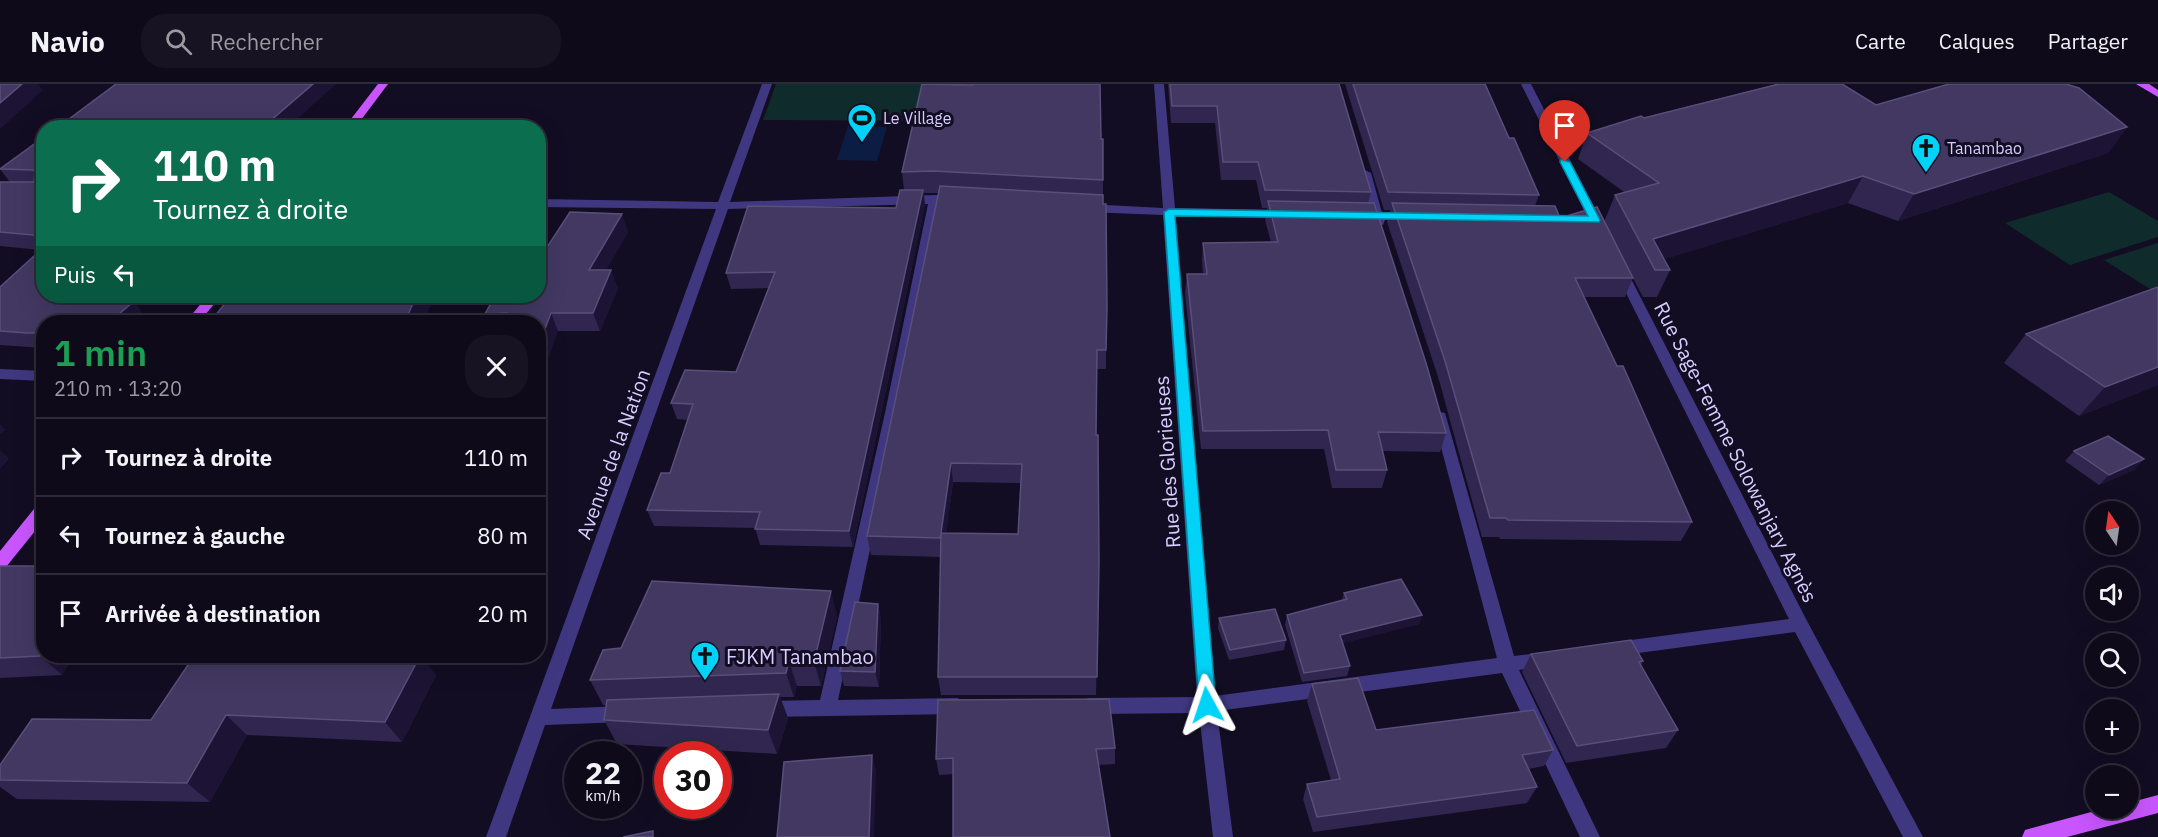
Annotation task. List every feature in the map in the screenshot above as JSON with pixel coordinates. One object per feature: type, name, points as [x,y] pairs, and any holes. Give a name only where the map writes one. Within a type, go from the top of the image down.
[{"type":"main road","points":[[354,120],[383,84]]},
{"type":"main road","points":[[2140,84],[2158,94]]},
{"type":"main road","points":[[198,315],[208,303]]},
{"type":"main road","points":[[0,562],[36,518]]},
{"type":"main road","points":[[2032,837],[2158,804]]},
{"type":"street","name":"Avenue de la Nation","points":[[496,837],[767,84]]},
{"type":"street","name":"Rue des Glorieuses","points":[[1159,84],[1207,705],[1222,837]]},
{"type":"street","points":[[1526,84],[1589,220],[1606,241]]},
{"type":"street","points":[[1362,161],[1384,238]]},
{"type":"street","points":[[828,706],[892,413],[935,199]]},
{"type":"street","points":[[546,203],[723,206],[935,199],[970,201]]},
{"type":"street","points":[[1076,207],[1296,215]]},
{"type":"street","points":[[1343,215],[1423,217]]},
{"type":"street","name":"Rue Sage-Femme Solowanjary Agnès","points":[[1616,262],[1800,624],[1912,837]]},
{"type":"street","points":[[0,374],[36,376]]},
{"type":"street","points":[[1436,403],[1507,664],[1590,837]]},
{"type":"street","points":[[1601,651],[1800,624]]},
{"type":"street","points":[[1077,706],[1207,705],[1565,656]]},
{"type":"street","points":[[744,710],[828,706],[970,706]]},
{"type":"street","points":[[540,717],[636,714]]},
{"type":"green space","points":[[776,84],[972,84],[967,121],[763,120]]},
{"type":"green space","points":[[2109,192],[2158,221],[2158,237],[2070,265],[2005,223]]},
{"type":"green space","points":[[2158,243],[2158,294],[2104,260]]},
{"type":"water","name":"Le Village","points":[[848,126],[887,127],[877,161],[837,160]]},
{"type":"building","points":[[0,84],[22,84],[0,103]]},
{"type":"building","points":[[116,84],[313,84],[271,120],[68,120]]},
{"type":"building","points":[[922,84],[1100,84],[1103,180],[933,171],[902,172]]},
{"type":"building","points":[[1170,84],[1339,84],[1371,192],[1265,190],[1258,162],[1223,162],[1217,106],[1172,106]]},
{"type":"building","points":[[1353,84],[1485,84],[1509,138],[1514,138],[1539,195],[1388,192]]},
{"type":"building","points":[[1779,84],[1842,84],[1876,105],[1949,84],[2066,84],[2079,88],[2127,127],[1914,194],[1863,176],[1653,239],[1670,270],[1655,270],[1615,195],[1659,183],[1587,133],[1641,116],[1644,118]]},
{"type":"building","points":[[36,143],[36,235],[0,232],[0,182],[34,182],[35,172],[33,170],[0,169]]},
{"type":"building","points":[[940,186],[1103,195],[1103,204],[1106,204],[1107,308],[1106,350],[1097,350],[1096,435],[1098,435],[1099,562],[1097,677],[938,677],[941,534],[940,538],[867,536]],"holes":[[[951,463],[1022,464],[1018,534],[941,533]]]},
{"type":"building","points":[[900,190],[923,190],[849,531],[755,529],[760,512],[647,510],[661,473],[670,473],[693,404],[671,403],[685,370],[736,372],[775,272],[726,273],[748,206],[896,208]]},
{"type":"building","points":[[1268,201],[1374,203],[1426,363],[1446,433],[1378,432],[1387,470],[1336,470],[1328,430],[1203,431],[1187,274],[1207,274],[1203,243],[1278,242]]},
{"type":"building","points":[[1392,203],[1555,206],[1560,218],[1597,207],[1633,278],[1575,278],[1617,366],[1623,366],[1692,522],[1490,518],[1445,361]]},
{"type":"building","points":[[570,212],[622,214],[589,270],[611,270],[593,313],[551,313],[546,326],[546,315],[485,314],[491,303],[546,303],[546,249]]},
{"type":"building","points":[[36,254],[36,303],[132,303],[118,315],[36,315],[36,333],[0,331],[0,287]]},
{"type":"building","points":[[2158,287],[2158,367],[2105,387],[2026,334]]},
{"type":"building","points":[[225,303],[413,303],[408,315],[216,315]]},
{"type":"building","points":[[2108,436],[2144,459],[2109,475],[2074,451]]},
{"type":"building","points":[[0,566],[36,566],[36,656],[0,658]]},
{"type":"building","points":[[1401,579],[1422,615],[1340,635],[1350,666],[1304,673],[1287,615],[1347,599],[1344,593]]},
{"type":"building","points":[[652,581],[831,591],[814,662],[789,661],[786,673],[590,680],[603,650],[621,648]]},
{"type":"building","points":[[855,602],[878,604],[875,672],[840,671]]},
{"type":"building","points":[[1275,609],[1286,640],[1230,650],[1219,618]]},
{"type":"building","points":[[1631,640],[1643,661],[1639,662],[1678,730],[1577,746],[1531,654]]},
{"type":"building","points":[[189,663],[416,663],[385,722],[226,715],[187,783],[0,780],[0,765],[32,719],[151,720]]},
{"type":"building","points":[[1358,678],[1376,730],[1534,710],[1553,750],[1522,755],[1537,787],[1317,817],[1307,784],[1340,779],[1312,684]]},
{"type":"building","points":[[779,694],[768,730],[604,720],[607,700]]},
{"type":"building","points":[[1109,699],[1115,748],[1096,749],[1110,837],[953,837],[953,758],[936,759],[938,700]]},
{"type":"building","points":[[872,755],[869,837],[777,837],[784,762]]},
{"type":"building","points":[[653,831],[653,837],[623,837]]},
{"type":"place","name":"Le Village","points":[[862,144]]},
{"type":"place","name":"Tanambao","points":[[1926,174]]},
{"type":"place","name":"FJKM Tanambao","points":[[705,682]]},
{"type":"route","points":[[1207,705],[1169,212],[1595,220],[1565,162]]}]
